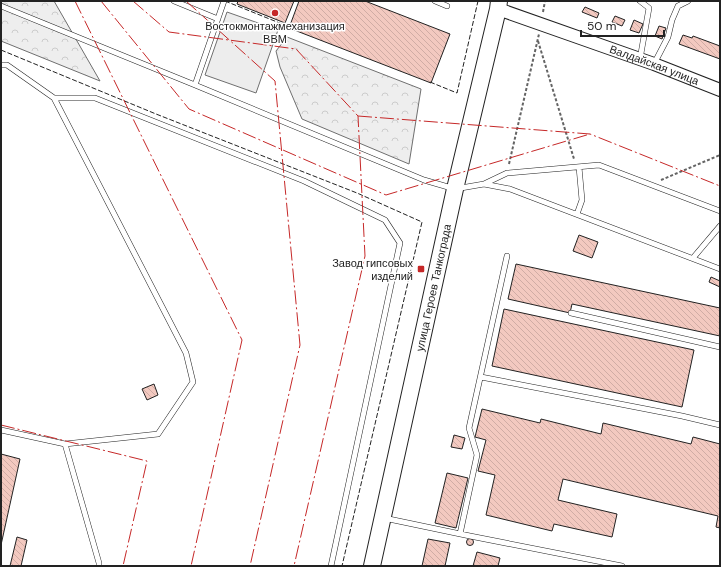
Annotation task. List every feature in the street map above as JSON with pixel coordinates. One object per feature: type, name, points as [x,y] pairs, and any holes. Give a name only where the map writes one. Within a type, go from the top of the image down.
[{"type":"main road","name":"улица Героев Танкограда","points":[[372,566],[455,189],[500,4]]},
{"type":"street","name":"Валдайская улица","points":[[500,4],[541,25],[654,64],[720,90]]},
{"type":"lane","points":[[174,1],[218,19]]},
{"type":"lane","points":[[195,85],[224,1]]},
{"type":"lane","points":[[435,1],[447,6]]},
{"type":"lane","points":[[640,1],[649,8],[640,59]]},
{"type":"lane","points":[[654,64],[668,37],[678,3],[688,1]]},
{"type":"lane","points":[[1,6],[424,180],[455,189],[484,184],[507,174],[599,165],[720,211]]},
{"type":"lane","points":[[1,65],[7,65],[54,98],[186,353],[193,382],[158,434],[65,444],[1,430]]},
{"type":"lane","points":[[54,98],[95,98],[304,181],[385,220],[400,243],[331,566]]},
{"type":"lane","points":[[577,214],[582,200],[578,167]]},
{"type":"lane","points":[[484,184],[510,189],[720,269]]},
{"type":"lane","points":[[693,258],[720,226]]},
{"type":"lane","points":[[460,534],[477,455],[469,428],[507,256]]},
{"type":"lane","points":[[571,313],[720,347]]},
{"type":"lane","points":[[481,377],[682,416],[720,425]]},
{"type":"lane","points":[[65,444],[99,566]]},
{"type":"lane","points":[[383,517],[622,566]]},
{"type":"path","points":[[507,174],[541,25]]},
{"type":"path","points":[[538,40],[578,167]]},
{"type":"path","points":[[651,185],[720,155]]},
{"type":"green space","points":[[1,1],[54,1],[100,81],[1,41]]},
{"type":"green space","points":[[287,37],[421,89],[409,164],[302,119],[280,67],[276,51]]},
{"type":"shaded area","points":[[227,12],[278,30],[256,93],[205,75]]},
{"type":"building","name":"Востокмонтажмеханизация ВВМ","points":[[238,1],[294,1],[285,23],[237,4]]},
{"type":"building","points":[[299,1],[365,1],[450,34],[431,83],[289,28]]},
{"type":"building","points":[[585,7],[599,13],[597,18],[582,12]]},
{"type":"building","points":[[615,16],[625,20],[622,26],[612,22]]},
{"type":"building","points":[[634,20],[643,24],[639,33],[630,30]]},
{"type":"building","points":[[659,26],[666,28],[662,39],[655,36]]},
{"type":"building","points":[[683,35],[692,38],[693,36],[720,46],[720,59],[679,44]]},
{"type":"building","points":[[579,235],[598,242],[592,258],[573,251]]},
{"type":"building","points":[[516,264],[720,308],[720,336],[572,304],[570,313],[508,299]]},
{"type":"building","points":[[711,277],[720,281],[720,287],[709,282]]},
{"type":"building","points":[[504,309],[694,350],[682,407],[492,366]]},
{"type":"building","points":[[154,384],[158,395],[147,400],[142,389]]},
{"type":"building","points":[[482,409],[540,423],[541,419],[601,434],[603,423],[691,444],[693,437],[720,444],[720,528],[716,527],[718,516],[563,479],[558,500],[617,514],[612,537],[554,524],[552,531],[486,515],[495,475],[478,471],[486,440],[475,437]]},
{"type":"building","points":[[454,435],[465,438],[462,449],[451,447]]},
{"type":"building","points":[[1,454],[20,459],[1,545]]},
{"type":"building","points":[[447,473],[468,478],[456,528],[435,523]]},
{"type":"building","points":[[17,537],[27,540],[21,566],[10,566]]},
{"type":"building","points":[[470,538],[473,539],[473,545],[470,546],[467,545],[466,542],[467,539]]},
{"type":"building","points":[[428,539],[450,543],[445,566],[422,566]]},
{"type":"building","points":[[477,552],[500,558],[498,566],[473,566]]},
{"type":"fence","points":[[225,1],[292,28]]},
{"type":"fence","points":[[430,82],[457,93],[478,1]]},
{"type":"fence","points":[[1,50],[156,114],[357,193],[422,222],[342,566]]},
{"type":"power","points":[[75,1],[242,340],[191,566]]},
{"type":"power","points":[[101,1],[189,109],[386,195],[590,134]]},
{"type":"power","points":[[133,1],[169,32],[296,49],[358,116],[365,256],[294,566]]},
{"type":"power","points":[[186,1],[275,81],[300,345],[250,566]]},
{"type":"power","points":[[358,116],[590,134],[720,186]]},
{"type":"power","points":[[1,425],[147,461],[123,566]]},
{"type":"place","name":"Востокмонтажмеханизация ВВМ","points":[[275,13]]},
{"type":"place","name":"Завод гипсовых изделий","points":[[421,269]]}]
